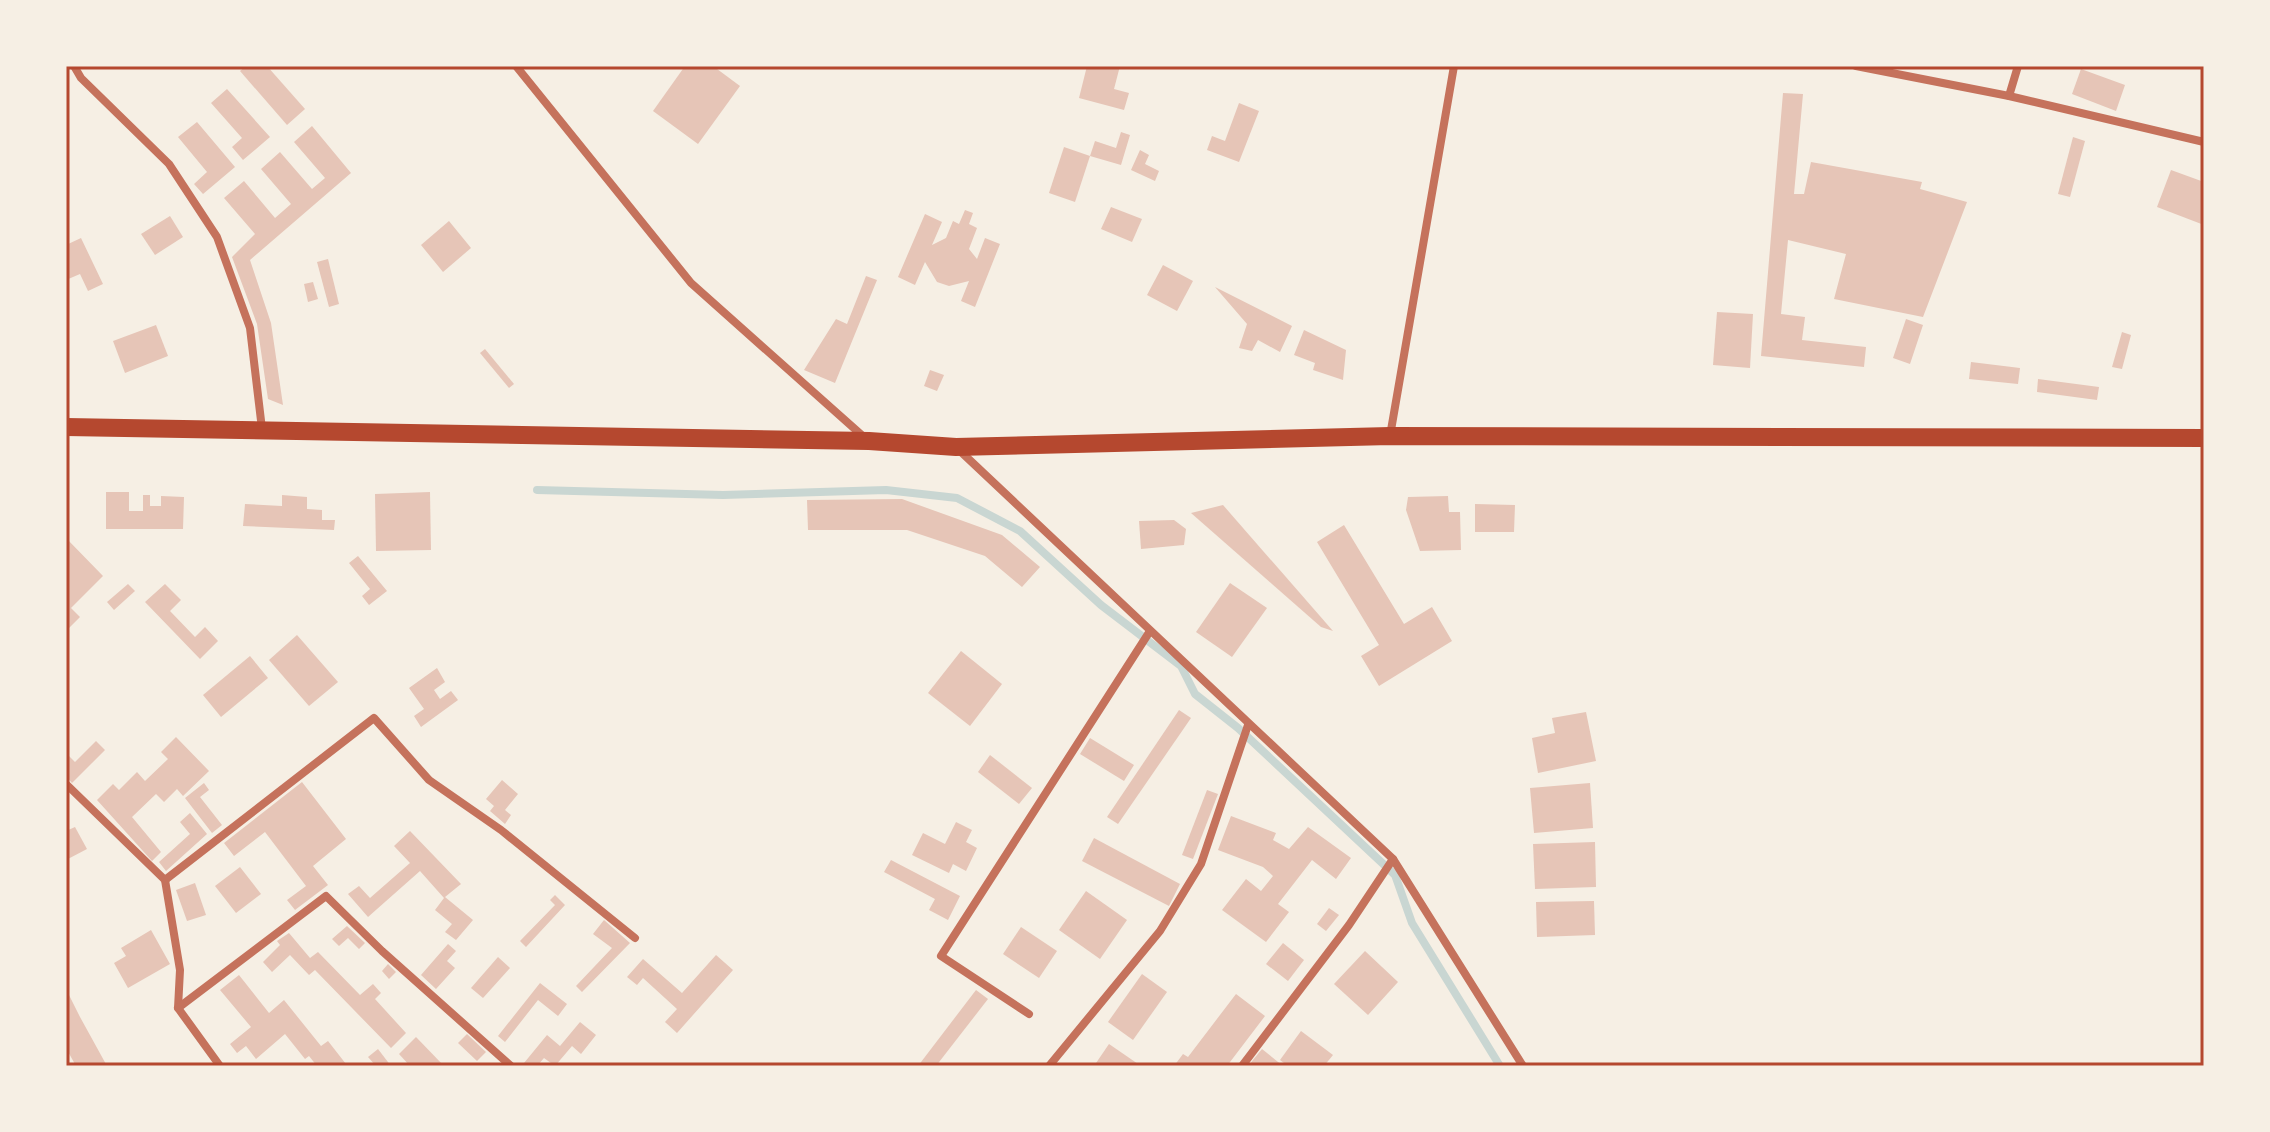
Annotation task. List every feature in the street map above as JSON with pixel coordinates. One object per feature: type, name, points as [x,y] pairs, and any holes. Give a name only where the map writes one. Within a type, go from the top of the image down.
[{"type":"highway","points":[[66,427],[869,441],[956,447],[1390,436],[2204,438]]},
{"type":"street","points":[[74,66],[81,78],[169,164],[217,237],[250,328],[263,430]]},
{"type":"street","points":[[516,66],[691,283],[825,406],[869,441]]},
{"type":"street","points":[[1390,436],[1454,66]]},
{"type":"street","points":[[1856,66],[2009,96],[2204,142]]},
{"type":"street","points":[[2009,96],[2018,66]]},
{"type":"street","points":[[956,447],[1393,859],[1523,1066]]},
{"type":"street","points":[[1029,1014],[941,956],[1150,631]]},
{"type":"street","points":[[165,880],[374,718],[429,780],[501,830],[635,938]]},
{"type":"street","points":[[1049,1066],[1160,931],[1201,864],[1248,725]]},
{"type":"street","points":[[66,784],[165,880],[180,970],[178,1008],[220,1066]]},
{"type":"street","points":[[1242,1066],[1349,925],[1393,859]]},
{"type":"street","points":[[178,1008],[326,896],[382,951],[511,1066]]},
{"type":"building","points":[[246,66],[267,66],[305,109],[287,125],[240,71]]},
{"type":"building","points":[[685,66],[713,66],[740,86],[698,144],[653,111]]},
{"type":"building","points":[[1087,66],[1120,66],[1114,89],[1129,93],[1124,110],[1079,98]]},
{"type":"building","points":[[2081,69],[2125,85],[2116,111],[2072,94]]},
{"type":"building","points":[[227,89],[270,137],[243,160],[232,147],[242,138],[211,103]]},
{"type":"building","points":[[1783,93],[1803,94],[1794,194],[1804,194],[1811,162],[1922,182],[1920,189],[1967,202],[1923,317],[1834,299],[1846,254],[1788,240],[1781,314],[1805,317],[1802,340],[1866,347],[1864,367],[1761,356]]},
{"type":"building","points":[[1239,103],[1259,111],[1239,162],[1207,150],[1212,136],[1225,141]]},
{"type":"building","points":[[197,122],[235,167],[203,194],[194,184],[207,172],[178,137]]},
{"type":"building","points":[[312,126],[351,173],[250,260],[271,323],[283,405],[268,399],[257,324],[232,257],[255,234],[224,198],[244,181],[275,218],[291,204],[261,169],[280,152],[312,189],[325,178],[294,142]]},
{"type":"building","points":[[1121,132],[1130,135],[1121,165],[1090,156],[1095,141],[1116,148]]},
{"type":"building","points":[[2073,137],[2085,141],[2070,197],[2058,194]]},
{"type":"building","points":[[1064,147],[1090,156],[1075,202],[1049,193]]},
{"type":"building","points":[[1140,150],[1149,155],[1145,164],[1159,171],[1155,181],[1131,170]]},
{"type":"building","points":[[2171,170],[2204,182],[2204,225],[2157,207]]},
{"type":"building","points":[[1111,207],[1142,219],[1132,242],[1101,229]]},
{"type":"building","points":[[965,210],[973,213],[969,224],[977,228],[969,249],[977,259],[985,238],[1000,244],[975,307],[961,301],[969,281],[949,286],[937,282],[925,262],[915,285],[898,277],[925,214],[942,222],[932,245],[946,238],[953,221],[959,224]]},
{"type":"building","points":[[170,216],[183,237],[155,255],[141,234]]},
{"type":"building","points":[[449,221],[471,248],[443,272],[421,245]]},
{"type":"building","points":[[81,238],[103,284],[88,291],[80,274],[66,280],[66,245]]},
{"type":"building","points":[[328,259],[339,304],[329,307],[317,262]]},
{"type":"building","points":[[1163,265],[1193,281],[1177,311],[1147,295]]},
{"type":"building","points":[[866,276],[877,280],[835,383],[804,370],[836,319],[847,324]]},
{"type":"building","points":[[313,282],[318,299],[308,302],[304,284]]},
{"type":"building","points":[[1215,287],[1292,326],[1280,352],[1258,340],[1252,351],[1239,348],[1247,324]]},
{"type":"building","points":[[1717,312],[1753,314],[1750,368],[1713,365]]},
{"type":"building","points":[[1906,319],[1923,325],[1910,364],[1893,358]]},
{"type":"building","points":[[156,325],[168,356],[125,373],[113,341]]},
{"type":"building","points":[[1304,330],[1346,350],[1343,380],[1313,370],[1315,363],[1294,355]]},
{"type":"building","points":[[2122,332],[2131,335],[2122,369],[2112,367]]},
{"type":"building","points":[[485,349],[514,384],[509,388],[480,353]]},
{"type":"building","points":[[1971,362],[2020,368],[2018,384],[1969,379]]},
{"type":"building","points":[[930,370],[944,375],[937,391],[924,386]]},
{"type":"building","points":[[2038,379],[2099,387],[2097,400],[2037,392]]},
{"type":"building","points":[[106,492],[129,492],[129,511],[143,511],[143,495],[150,495],[150,506],[161,506],[161,496],[184,497],[183,529],[106,529]]},
{"type":"building","points":[[430,492],[431,550],[376,551],[375,494]]},
{"type":"building","points":[[282,495],[307,497],[307,509],[322,510],[322,520],[335,520],[334,530],[243,526],[245,504],[282,506]]},
{"type":"building","points":[[1448,496],[1449,512],[1460,512],[1461,550],[1420,551],[1406,510],[1408,497]]},
{"type":"building","points":[[902,499],[1002,535],[1040,567],[1022,587],[985,556],[907,530],[808,530],[807,500]]},
{"type":"building","points":[[1475,504],[1515,505],[1514,532],[1475,532]]},
{"type":"building","points":[[1223,505],[1333,631],[1321,627],[1191,513]]},
{"type":"building","points":[[1174,520],[1186,529],[1184,545],[1141,549],[1139,521]]},
{"type":"building","points":[[1344,525],[1404,624],[1432,607],[1452,641],[1379,686],[1361,656],[1379,645],[1317,542]]},
{"type":"building","points":[[66,538],[103,576],[71,608],[80,617],[66,631]]},
{"type":"building","points":[[358,556],[387,591],[369,605],[362,596],[370,589],[349,563]]},
{"type":"building","points":[[1230,583],[1267,608],[1232,657],[1196,632]]},
{"type":"building","points":[[128,584],[135,591],[114,610],[107,602]]},
{"type":"building","points":[[165,584],[181,600],[170,611],[195,637],[205,627],[218,641],[200,659],[145,602]]},
{"type":"building","points":[[297,635],[338,682],[309,706],[269,660]]},
{"type":"building","points":[[961,651],[1002,684],[970,726],[928,693]]},
{"type":"building","points":[[250,656],[268,678],[221,717],[203,695]]},
{"type":"building","points":[[437,668],[445,682],[434,690],[440,699],[451,691],[458,700],[421,727],[414,716],[424,709],[409,688]]},
{"type":"building","points":[[1179,710],[1191,718],[1118,824],[1107,817]]},
{"type":"building","points":[[1586,712],[1596,761],[1538,773],[1532,738],[1555,733],[1552,718]]},
{"type":"building","points":[[176,737],[209,771],[183,796],[177,789],[164,802],[156,794],[132,817],[161,852],[152,861],[97,800],[113,784],[119,790],[137,772],[145,781],[168,759],[161,752]]},
{"type":"building","points":[[1090,738],[1134,765],[1124,781],[1080,754]]},
{"type":"building","points":[[96,741],[105,750],[72,783],[66,776],[66,753],[75,762]]},
{"type":"building","points":[[990,755],[1032,788],[1019,804],[978,772]]},
{"type":"building","points":[[502,780],[518,794],[505,810],[511,815],[505,824],[490,811],[494,806],[486,799]]},
{"type":"building","points":[[302,782],[346,839],[313,866],[328,885],[295,910],[287,900],[306,886],[265,832],[234,856],[224,843]]},
{"type":"building","points":[[204,783],[209,790],[200,797],[222,825],[212,833],[185,798]]},
{"type":"building","points":[[1590,783],[1593,828],[1534,833],[1530,788]]},
{"type":"building","points":[[1207,790],[1218,794],[1193,859],[1182,855]]},
{"type":"building","points":[[190,813],[207,834],[166,871],[159,862],[190,834],[180,822]]},
{"type":"building","points":[[1231,816],[1276,833],[1273,840],[1289,849],[1308,827],[1351,858],[1336,879],[1312,860],[1278,904],[1289,912],[1266,942],[1222,910],[1246,879],[1261,891],[1273,876],[1263,867],[1218,850]]},
{"type":"building","points":[[956,822],[972,830],[966,842],[977,848],[966,871],[953,864],[949,873],[912,855],[923,833],[945,844]]},
{"type":"building","points":[[75,827],[87,849],[66,860],[66,831]]},
{"type":"building","points":[[410,831],[461,884],[445,897],[473,920],[456,940],[445,932],[452,924],[435,910],[444,898],[420,871],[368,917],[348,894],[359,886],[370,898],[410,863],[394,846]]},
{"type":"building","points":[[1094,838],[1180,884],[1169,906],[1082,861]]},
{"type":"building","points":[[1595,842],[1596,887],[1535,889],[1533,844]]},
{"type":"building","points":[[891,860],[960,896],[948,920],[929,910],[935,899],[884,872]]},
{"type":"building","points":[[240,867],[261,894],[236,913],[215,886]]},
{"type":"building","points":[[195,883],[206,915],[187,921],[176,890]]},
{"type":"building","points":[[1086,891],[1127,920],[1100,959],[1059,930]]},
{"type":"building","points":[[555,895],[565,905],[526,947],[520,941],[555,905],[550,900]]},
{"type":"building","points":[[1594,901],[1595,935],[1537,937],[1536,902]]},
{"type":"building","points":[[1329,908],[1339,915],[1326,931],[1317,924]]},
{"type":"building","points":[[604,920],[630,943],[582,992],[576,986],[612,948],[593,934]]},
{"type":"building","points":[[347,926],[365,943],[359,949],[348,938],[339,946],[332,939]]},
{"type":"building","points":[[1021,927],[1057,951],[1039,978],[1003,954]]},
{"type":"building","points":[[151,930],[170,964],[128,988],[114,963],[126,956],[121,948]]},
{"type":"building","points":[[289,933],[310,958],[318,952],[360,995],[373,984],[381,993],[375,999],[406,1033],[391,1048],[315,970],[309,975],[290,955],[272,972],[263,962],[280,945],[277,941]]},
{"type":"building","points":[[1283,943],[1304,960],[1288,981],[1266,964]]},
{"type":"building","points":[[448,944],[456,951],[447,961],[455,968],[436,989],[421,975]]},
{"type":"building","points":[[1365,951],[1398,982],[1368,1015],[1334,984]]},
{"type":"building","points":[[716,955],[733,970],[677,1033],[665,1022],[677,1009],[643,978],[637,985],[627,977],[643,959],[682,993]]},
{"type":"building","points":[[498,957],[510,968],[483,998],[471,988]]},
{"type":"building","points":[[388,964],[396,972],[389,979],[382,971]]},
{"type":"building","points":[[1142,974],[1167,992],[1133,1040],[1108,1022]]},
{"type":"building","points":[[239,975],[269,1013],[284,1000],[321,1046],[328,1041],[346,1064],[317,1066],[309,1056],[305,1059],[285,1034],[256,1059],[246,1046],[237,1053],[230,1044],[251,1027],[220,990]]},
{"type":"building","points":[[540,983],[567,1004],[558,1016],[538,1000],[505,1042],[498,1036]]},
{"type":"building","points":[[66,989],[107,1066],[76,1066],[66,1048]]},
{"type":"building","points":[[976,990],[988,999],[936,1066],[918,1066]]},
{"type":"building","points":[[1236,994],[1265,1016],[1227,1066],[1174,1066],[1183,1054],[1188,1057]]},
{"type":"building","points":[[580,1022],[596,1035],[581,1054],[572,1046],[555,1066],[544,1058],[537,1066],[524,1063],[547,1035],[560,1046]]},
{"type":"building","points":[[1301,1031],[1333,1055],[1324,1066],[1288,1066],[1280,1060]]},
{"type":"building","points":[[467,1034],[486,1052],[477,1061],[458,1043]]},
{"type":"building","points":[[416,1037],[444,1066],[410,1066],[399,1054]]},
{"type":"building","points":[[1109,1044],[1141,1066],[1094,1066]]},
{"type":"building","points":[[378,1049],[391,1066],[376,1066],[368,1057]]},
{"type":"building","points":[[1262,1049],[1283,1066],[1248,1066]]},
{"type":"waterway","points":[[537,490],[723,495],[886,490],[957,498],[1020,531],[1101,605],[1181,666],[1195,694],[1238,728],[1395,875],[1412,923],[1500,1066]]}]
